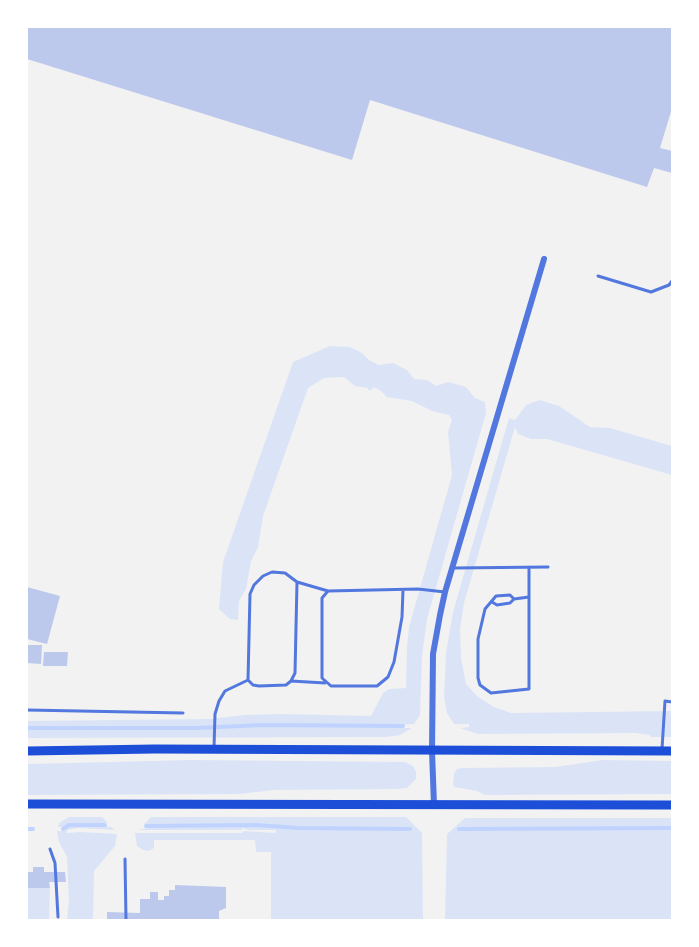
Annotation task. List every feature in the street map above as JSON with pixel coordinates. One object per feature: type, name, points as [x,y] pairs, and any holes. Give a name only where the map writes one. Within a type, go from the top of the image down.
[{"type":"main road","points":[[27,751],[667,751]]},
{"type":"main road","points":[[27,804],[672,805]]},
{"type":"street","points":[[434,805],[433,654],[445,592],[544,259]]},
{"type":"lane","points":[[598,276],[651,292],[669,285],[672,280]]},
{"type":"lane","points":[[529,567],[529,597],[529,689],[491,693],[480,685],[478,639],[485,609],[496,596],[529,597]]},
{"type":"lane","points":[[453,568],[548,567]]},
{"type":"lane","points":[[297,582],[296,665],[291,681],[286,685],[253,685],[248,680],[250,594],[254,585],[263,576],[272,572],[285,573],[297,582],[328,591],[418,589],[445,592]]},
{"type":"lane","points":[[328,591],[322,598],[322,678],[331,686],[377,686],[388,677],[394,662],[402,617],[403,590]]},
{"type":"lane","points":[[492,602],[497,605],[510,603],[514,598]]},
{"type":"lane","points":[[214,750],[215,714],[219,701],[225,691],[248,680]]},
{"type":"lane","points":[[291,681],[327,683]]},
{"type":"lane","points":[[667,751],[665,701],[672,702]]},
{"type":"lane","points":[[27,710],[183,713]]},
{"type":"lane","points":[[50,849],[55,863],[58,917]]},
{"type":"lane","points":[[125,859],[126,920]]},
{"type":"shaded area","points":[[330,346],[350,347],[379,365],[393,363],[407,370],[414,379],[427,380],[436,386],[448,382],[466,387],[475,398],[485,402],[486,413],[427,619],[422,656],[420,715],[414,724],[399,725],[400,728],[412,728],[400,735],[386,737],[27,738],[27,721],[210,719],[281,714],[371,716],[383,693],[389,689],[406,688],[409,627],[452,475],[448,432],[452,420],[449,415],[432,411],[412,401],[387,397],[374,387],[370,391],[367,388],[355,386],[344,377],[324,378],[308,388],[263,516],[258,547],[251,561],[246,589],[239,601],[238,620],[230,619],[219,609],[223,562],[293,362]]},
{"type":"shaded area","points":[[540,400],[559,406],[590,427],[610,428],[672,446],[672,475],[547,439],[531,439],[518,434],[515,427],[464,603],[460,629],[461,658],[466,684],[478,697],[494,707],[511,713],[672,711],[672,737],[651,737],[636,733],[478,734],[460,728],[469,727],[469,724],[454,724],[447,713],[444,697],[446,653],[453,612],[509,418],[515,420],[526,405]]},
{"type":"shaded area","points":[[191,760],[405,762],[413,766],[416,779],[407,788],[398,789],[274,790],[239,794],[27,795],[27,764]]},
{"type":"shaded area","points":[[603,760],[672,761],[672,794],[485,795],[477,791],[454,787],[453,784],[454,773],[457,769],[462,768],[555,767]]},
{"type":"shaded area","points":[[69,817],[102,817],[108,823],[102,823],[102,826],[115,830],[78,828],[67,830],[67,833],[117,834],[115,846],[94,871],[93,920],[67,920],[69,901],[67,857],[59,842],[57,831],[65,831],[65,827],[58,827],[59,823]]},
{"type":"shaded area","points":[[151,817],[406,817],[422,833],[423,920],[271,920],[271,852],[256,852],[255,840],[154,840],[154,848],[149,851],[137,846],[135,833],[242,833],[244,831],[275,833],[276,830],[243,828],[241,830],[138,830],[151,827],[151,824],[144,824]]},
{"type":"shaded area","points":[[465,818],[672,818],[672,920],[445,920],[447,834]]},
{"type":"shaded area","points":[[27,888],[50,888],[49,920],[27,920]]},
{"type":"building","points":[[27,27],[672,27],[672,108],[660,148],[672,151],[672,173],[654,168],[647,187],[370,100],[352,160],[27,59]]},
{"type":"building","points":[[27,587],[60,596],[47,644],[27,639]]},
{"type":"building","points":[[27,645],[42,645],[41,664],[27,663]]},
{"type":"building","points":[[44,652],[68,652],[67,666],[43,666]]},
{"type":"building","points":[[33,867],[44,867],[44,872],[65,872],[66,882],[49,882],[50,888],[27,888],[27,872],[33,872]]},
{"type":"building","points":[[175,885],[226,887],[226,908],[219,911],[219,920],[107,920],[107,912],[140,913],[140,899],[150,899],[150,892],[158,892],[158,900],[164,900],[164,896],[169,896],[169,890],[175,890]]},
{"type":"waterway","points":[[27,728],[403,726]]},
{"type":"waterway","points":[[63,829],[69,825],[105,825]]},
{"type":"waterway","points":[[146,826],[256,825],[298,828],[410,829]]},
{"type":"waterway","points":[[459,829],[672,828]]},
{"type":"waterway","points":[[27,829],[33,829]]}]
